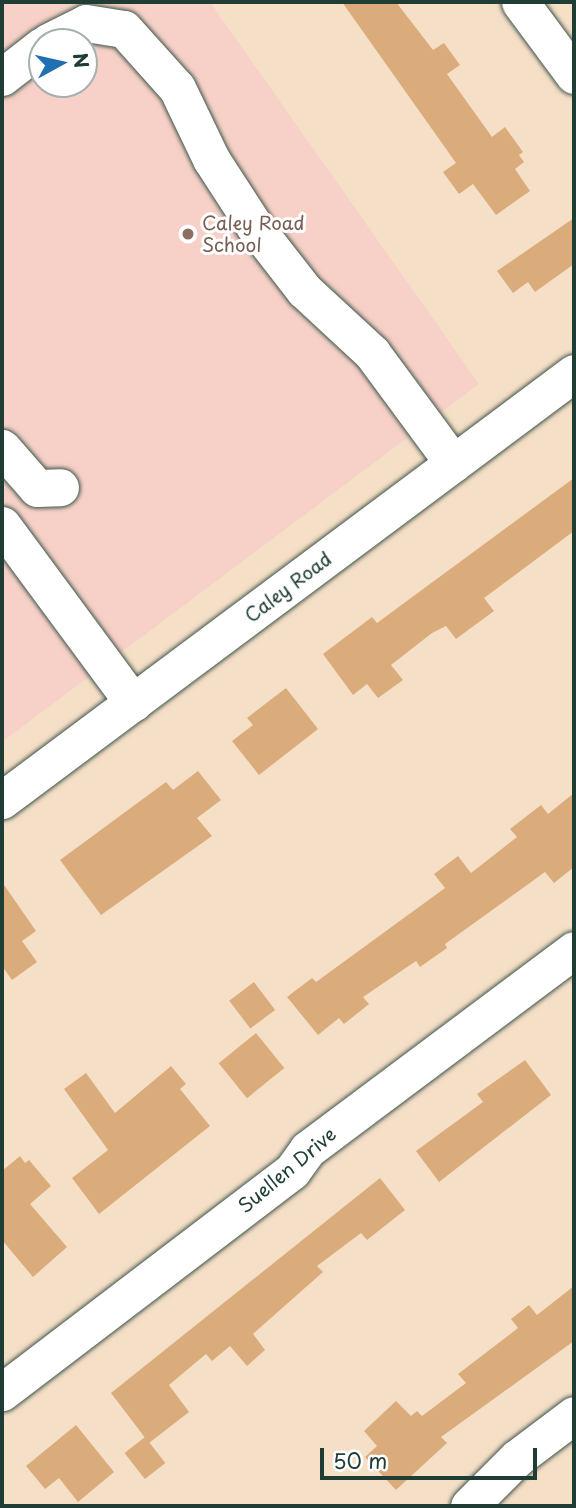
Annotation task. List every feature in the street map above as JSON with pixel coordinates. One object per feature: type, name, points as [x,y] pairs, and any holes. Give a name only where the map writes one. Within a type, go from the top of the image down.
[{"type":"street","points":[[520,2],[574,75]]},
{"type":"street","points":[[76,28],[86,23],[124,29],[177,89],[211,159],[255,227],[304,290],[372,353],[453,463]]},
{"type":"street","points":[[2,76],[28,56]]},
{"type":"street","name":"Caley Road","points":[[2,800],[574,373]]},
{"type":"street","points":[[2,448],[37,488],[60,487]]},
{"type":"street","points":[[2,525],[132,703]]},
{"type":"street","name":"Suellen Drive","points":[[2,1392],[292,1171],[308,1149],[574,950]]},
{"type":"street","points":[[469,1506],[517,1458],[574,1415]]},
{"type":"shaded area","name":"Caley Road School","points":[[2,2],[210,2],[479,384],[2,742]]},
{"type":"building","points":[[342,2],[396,2],[433,50],[444,43],[460,65],[447,74],[492,137],[505,127],[523,152],[519,155],[524,162],[515,169],[530,191],[496,215],[473,184],[459,194],[443,172],[456,163]]},
{"type":"building","points":[[574,218],[574,264],[535,292],[528,282],[513,293],[497,271]]},
{"type":"building","points":[[574,478],[574,531],[484,598],[494,611],[456,639],[446,626],[432,633],[391,665],[403,680],[378,698],[367,684],[353,695],[323,654],[372,617],[377,623]]},
{"type":"building","points":[[286,688],[318,729],[259,775],[232,741],[253,725],[247,718]]},
{"type":"building","points":[[198,771],[221,800],[197,818],[212,836],[101,915],[60,860],[166,782],[173,790]]},
{"type":"building","points":[[574,793],[574,867],[554,883],[545,872],[445,944],[447,948],[420,967],[416,961],[363,997],[369,1004],[344,1024],[339,1018],[318,1035],[287,997],[312,978],[316,982],[445,888],[434,874],[458,856],[471,873],[517,837],[510,829],[541,805],[548,814]]},
{"type":"building","points":[[2,882],[36,931],[22,941],[37,962],[12,980],[2,966]]},
{"type":"building","points":[[254,982],[275,1010],[250,1029],[229,1001]]},
{"type":"building","points":[[256,1033],[284,1068],[247,1098],[219,1063]]},
{"type":"building","points":[[525,1060],[551,1095],[439,1182],[416,1151],[483,1102],[477,1094]]},
{"type":"building","points":[[171,1066],[186,1084],[180,1089],[210,1126],[99,1214],[72,1178],[108,1150],[64,1089],[86,1073],[115,1113]]},
{"type":"building","points":[[20,1156],[25,1163],[29,1160],[51,1186],[30,1204],[67,1247],[33,1277],[2,1240],[2,1171]]},
{"type":"building","points":[[380,1178],[405,1210],[367,1240],[361,1233],[317,1266],[323,1272],[253,1334],[265,1350],[247,1366],[230,1346],[212,1361],[206,1354],[169,1385],[189,1412],[149,1443],[111,1393]]},
{"type":"building","points":[[574,1286],[574,1341],[441,1437],[447,1443],[396,1490],[365,1457],[377,1446],[364,1431],[396,1401],[411,1416],[417,1411],[422,1416],[466,1383],[458,1374],[518,1328],[511,1319],[529,1305],[537,1315]]},
{"type":"building","points":[[76,1425],[114,1472],[78,1502],[59,1478],[45,1489],[26,1466]]},
{"type":"building","points":[[145,1437],[165,1463],[145,1479],[125,1453]]},
{"type":"place","name":"Caley Road School","points":[[188,234]]}]
